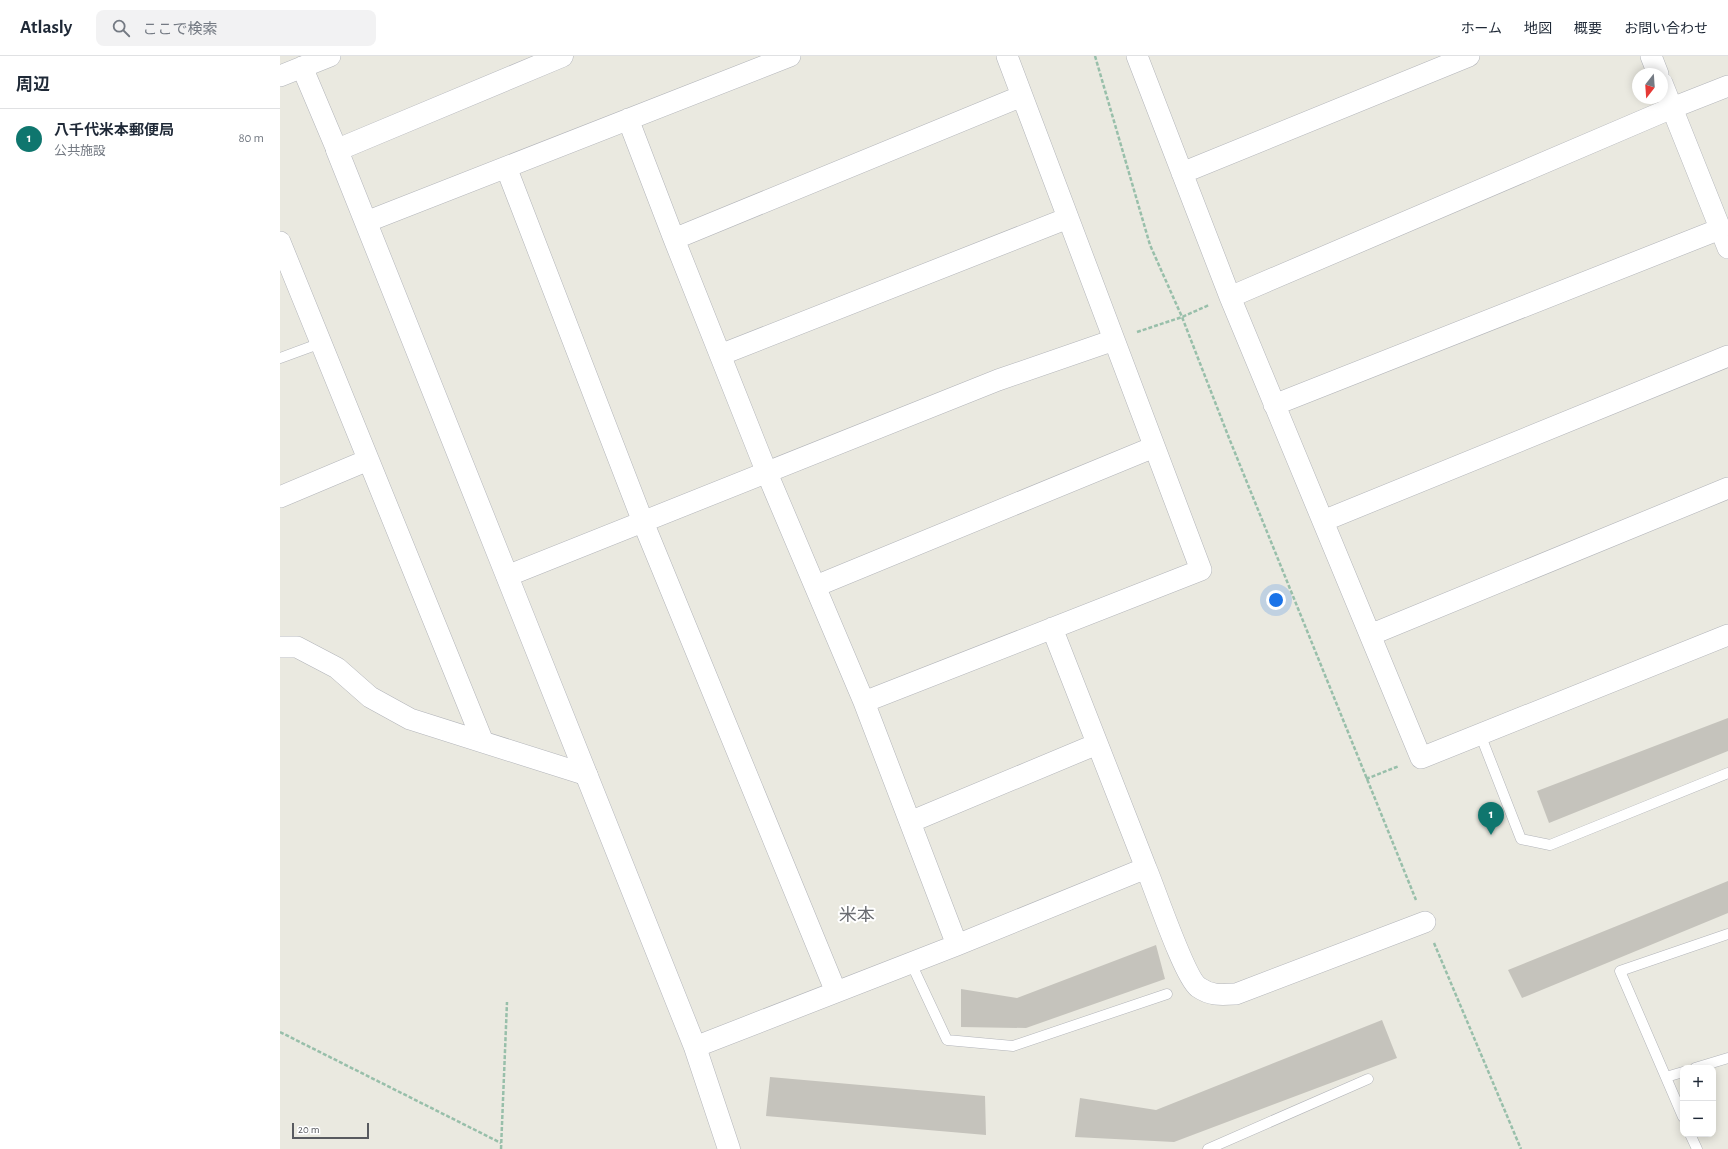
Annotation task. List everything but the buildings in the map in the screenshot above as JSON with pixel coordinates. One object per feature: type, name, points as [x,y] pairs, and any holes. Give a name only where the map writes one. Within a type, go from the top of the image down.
[{"type":"street","points":[[330,56],[290,68],[337,150],[695,1046],[729,1149]]},
{"type":"street","points":[[337,150],[537,61],[562,56]]},
{"type":"street","points":[[366,222],[790,56]]},
{"type":"street","points":[[864,702],[1201,570],[1007,56]]},
{"type":"street","points":[[1137,56],[1230,297],[1421,758],[1728,635]]},
{"type":"street","points":[[1182,173],[1469,56]]},
{"type":"street","points":[[1651,56],[1656,68]]},
{"type":"street","points":[[1230,297],[1672,108],[1728,86]]},
{"type":"street","points":[[674,239],[1022,96]]},
{"type":"street","points":[[1668,98],[1728,248]]},
{"type":"street","points":[[628,119],[767,473],[864,702],[957,945]]},
{"type":"street","points":[[506,167],[643,522],[836,992]]},
{"type":"street","points":[[720,355],[1068,218]]},
{"type":"street","points":[[1274,405],[1720,229]]},
{"type":"street","points":[[280,242],[483,742]]},
{"type":"street","points":[[507,576],[998,380],[1114,340]]},
{"type":"street","points":[[1322,521],[1728,356]]},
{"type":"street","points":[[816,586],[1154,447]]},
{"type":"street","points":[[280,497],[368,460]]},
{"type":"street","points":[[1370,635],[1728,488]]},
{"type":"street","points":[[1052,628],[1184,964],[1197,986],[1215,996],[1236,994],[1425,922]]},
{"type":"street","points":[[280,647],[297,648],[336,668],[370,697],[410,720],[587,775]]},
{"type":"street","points":[[910,822],[1097,744]]},
{"type":"street","points":[[695,1046],[957,945],[1146,868]]},
{"type":"lane","points":[[280,358],[321,343]]},
{"type":"lane","points":[[1480,734],[1521,839],[1550,845],[1728,773]]},
{"type":"lane","points":[[1680,1110],[1620,971],[1728,934]]},
{"type":"lane","points":[[911,962],[947,1040],[1013,1046],[1167,994]]},
{"type":"lane","points":[[1705,1065],[1728,1058]]},
{"type":"lane","points":[[1666,1077],[1680,1073]]},
{"type":"lane","points":[[1208,1149],[1368,1079]]},
{"type":"lane","points":[[1691,1137],[1697,1149]]},
{"type":"path","points":[[1095,56],[1150,245],[1182,317],[1231,445],[1366,779],[1521,1149]]},
{"type":"path","points":[[1114,340],[1182,317],[1230,297]]},
{"type":"path","points":[[1366,779],[1421,758]]},
{"type":"path","points":[[501,1149],[507,1002]]},
{"type":"path","points":[[280,1032],[501,1143]]},
{"type":"place","name":"八千代米本郵便局","points":[[1491,835]]},
{"type":"district","name":"米本","points":[[857,916]]}]
